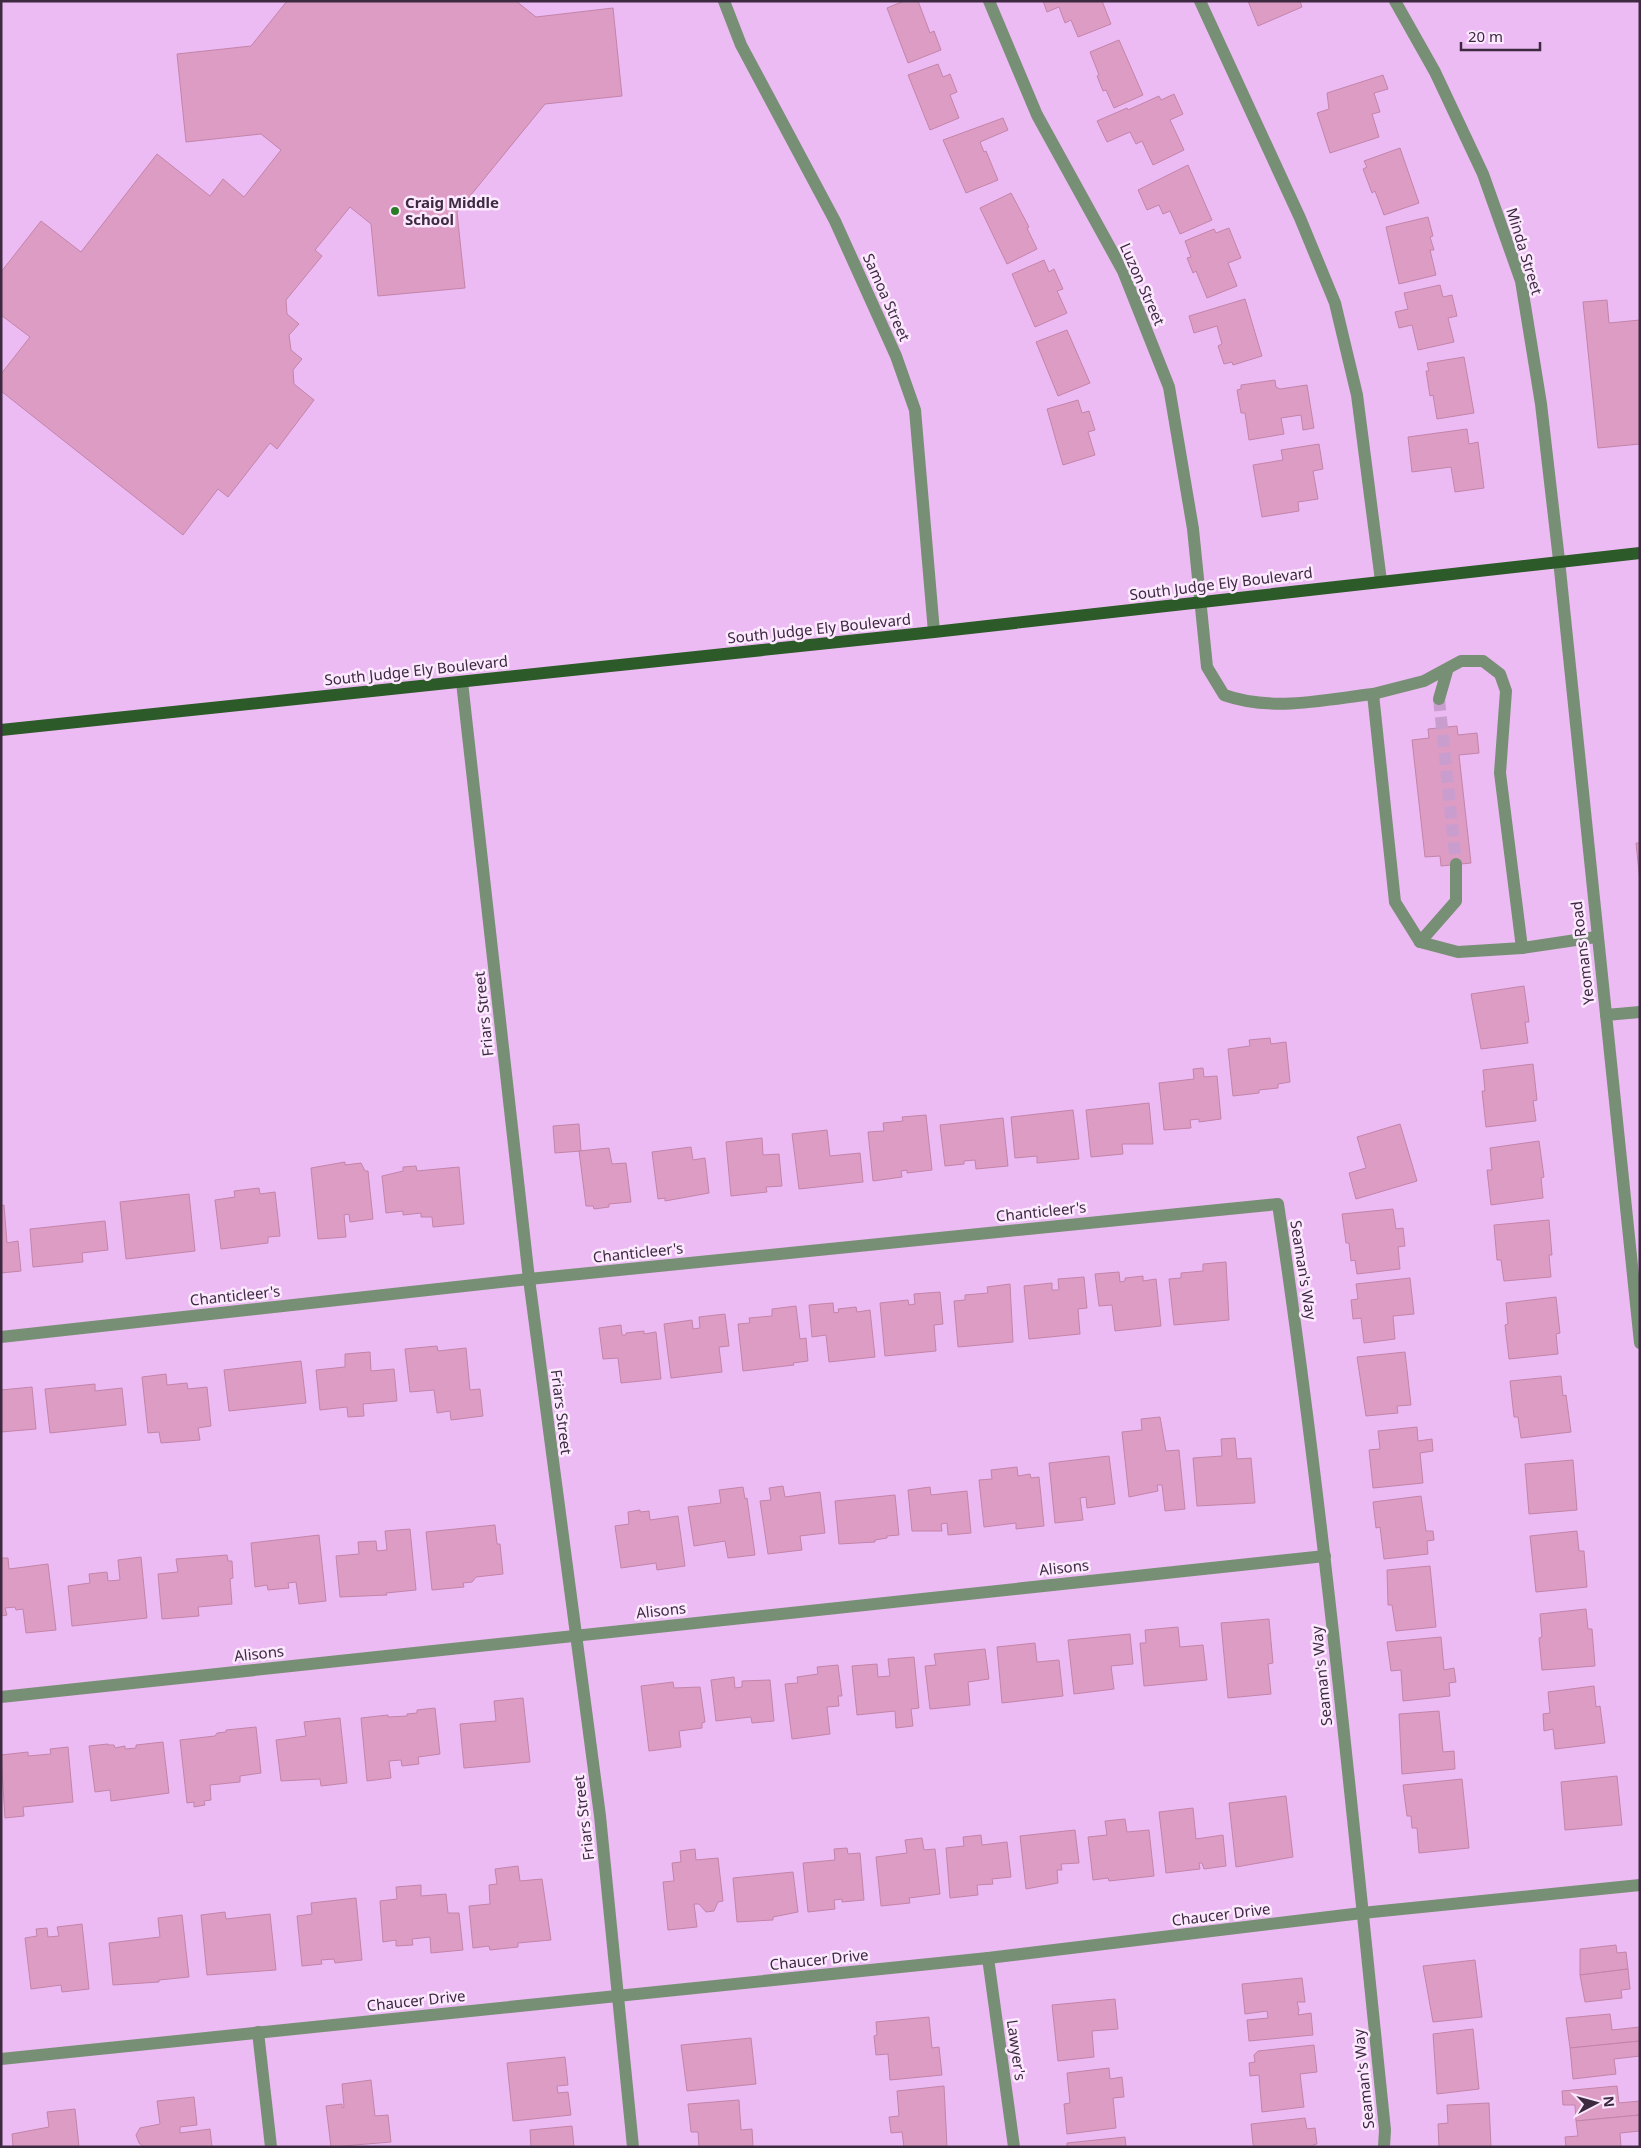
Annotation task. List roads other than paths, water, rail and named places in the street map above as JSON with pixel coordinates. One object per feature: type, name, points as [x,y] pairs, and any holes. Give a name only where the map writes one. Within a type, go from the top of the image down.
[{"type":"main road","name":"South Judge Ely Boulevard","points":[[1,730],[934,632],[1640,552]]},
{"type":"street","name":"Samoa Street","points":[[724,1],[741,45],[835,221],[896,356],[915,410],[934,632]]},
{"type":"street","name":"Luzon Street","points":[[989,1],[1037,116],[1123,272],[1169,387],[1194,529],[1207,667],[1224,695],[1242,701],[1291,704],[1373,694]]},
{"type":"street","points":[[1200,1],[1300,218],[1335,303],[1357,396],[1381,581]]},
{"type":"street","name":"Minda Street","points":[[1395,1],[1435,72],[1483,174],[1520,281],[1541,404],[1559,560]]},
{"type":"street","name":"Yeomans Road","points":[[1559,560],[1596,937],[1606,1015],[1640,1343]]},
{"type":"street","points":[[1522,948],[1500,773],[1506,691],[1500,674],[1483,661],[1461,661],[1446,671],[1424,681],[1373,694],[1395,902],[1420,942],[1458,952],[1522,948],[1596,937]]},
{"type":"street","points":[[1439,699],[1446,671]]},
{"type":"street","name":"Friars Street","points":[[462,682],[529,1279],[574,1636],[600,1816],[633,2147]]},
{"type":"street","points":[[1420,942],[1456,901],[1456,864]]},
{"type":"street","points":[[1606,1015],[1640,1012]]},
{"type":"street","name":"Chanticleer's","points":[[1,1337],[529,1279],[1278,1204]]},
{"type":"street","name":"Seaman's Way","points":[[1278,1204],[1304,1381],[1325,1556],[1385,2130],[1384,2147]]},
{"type":"street","name":"Alisons","points":[[1,1697],[1325,1556]]},
{"type":"street","name":"Chaucer Drive","points":[[1,2059],[988,1958],[1362,1913],[1640,1885]]},
{"type":"street","name":"Lawyer's","points":[[988,1958],[1014,2147]]},
{"type":"street","points":[[258,2032],[271,2147]]},
{"type":"tunnel","points":[[1439,699],[1456,864]]},
{"type":"place","name":"Craig Middle School","points":[[395,211]]}]
